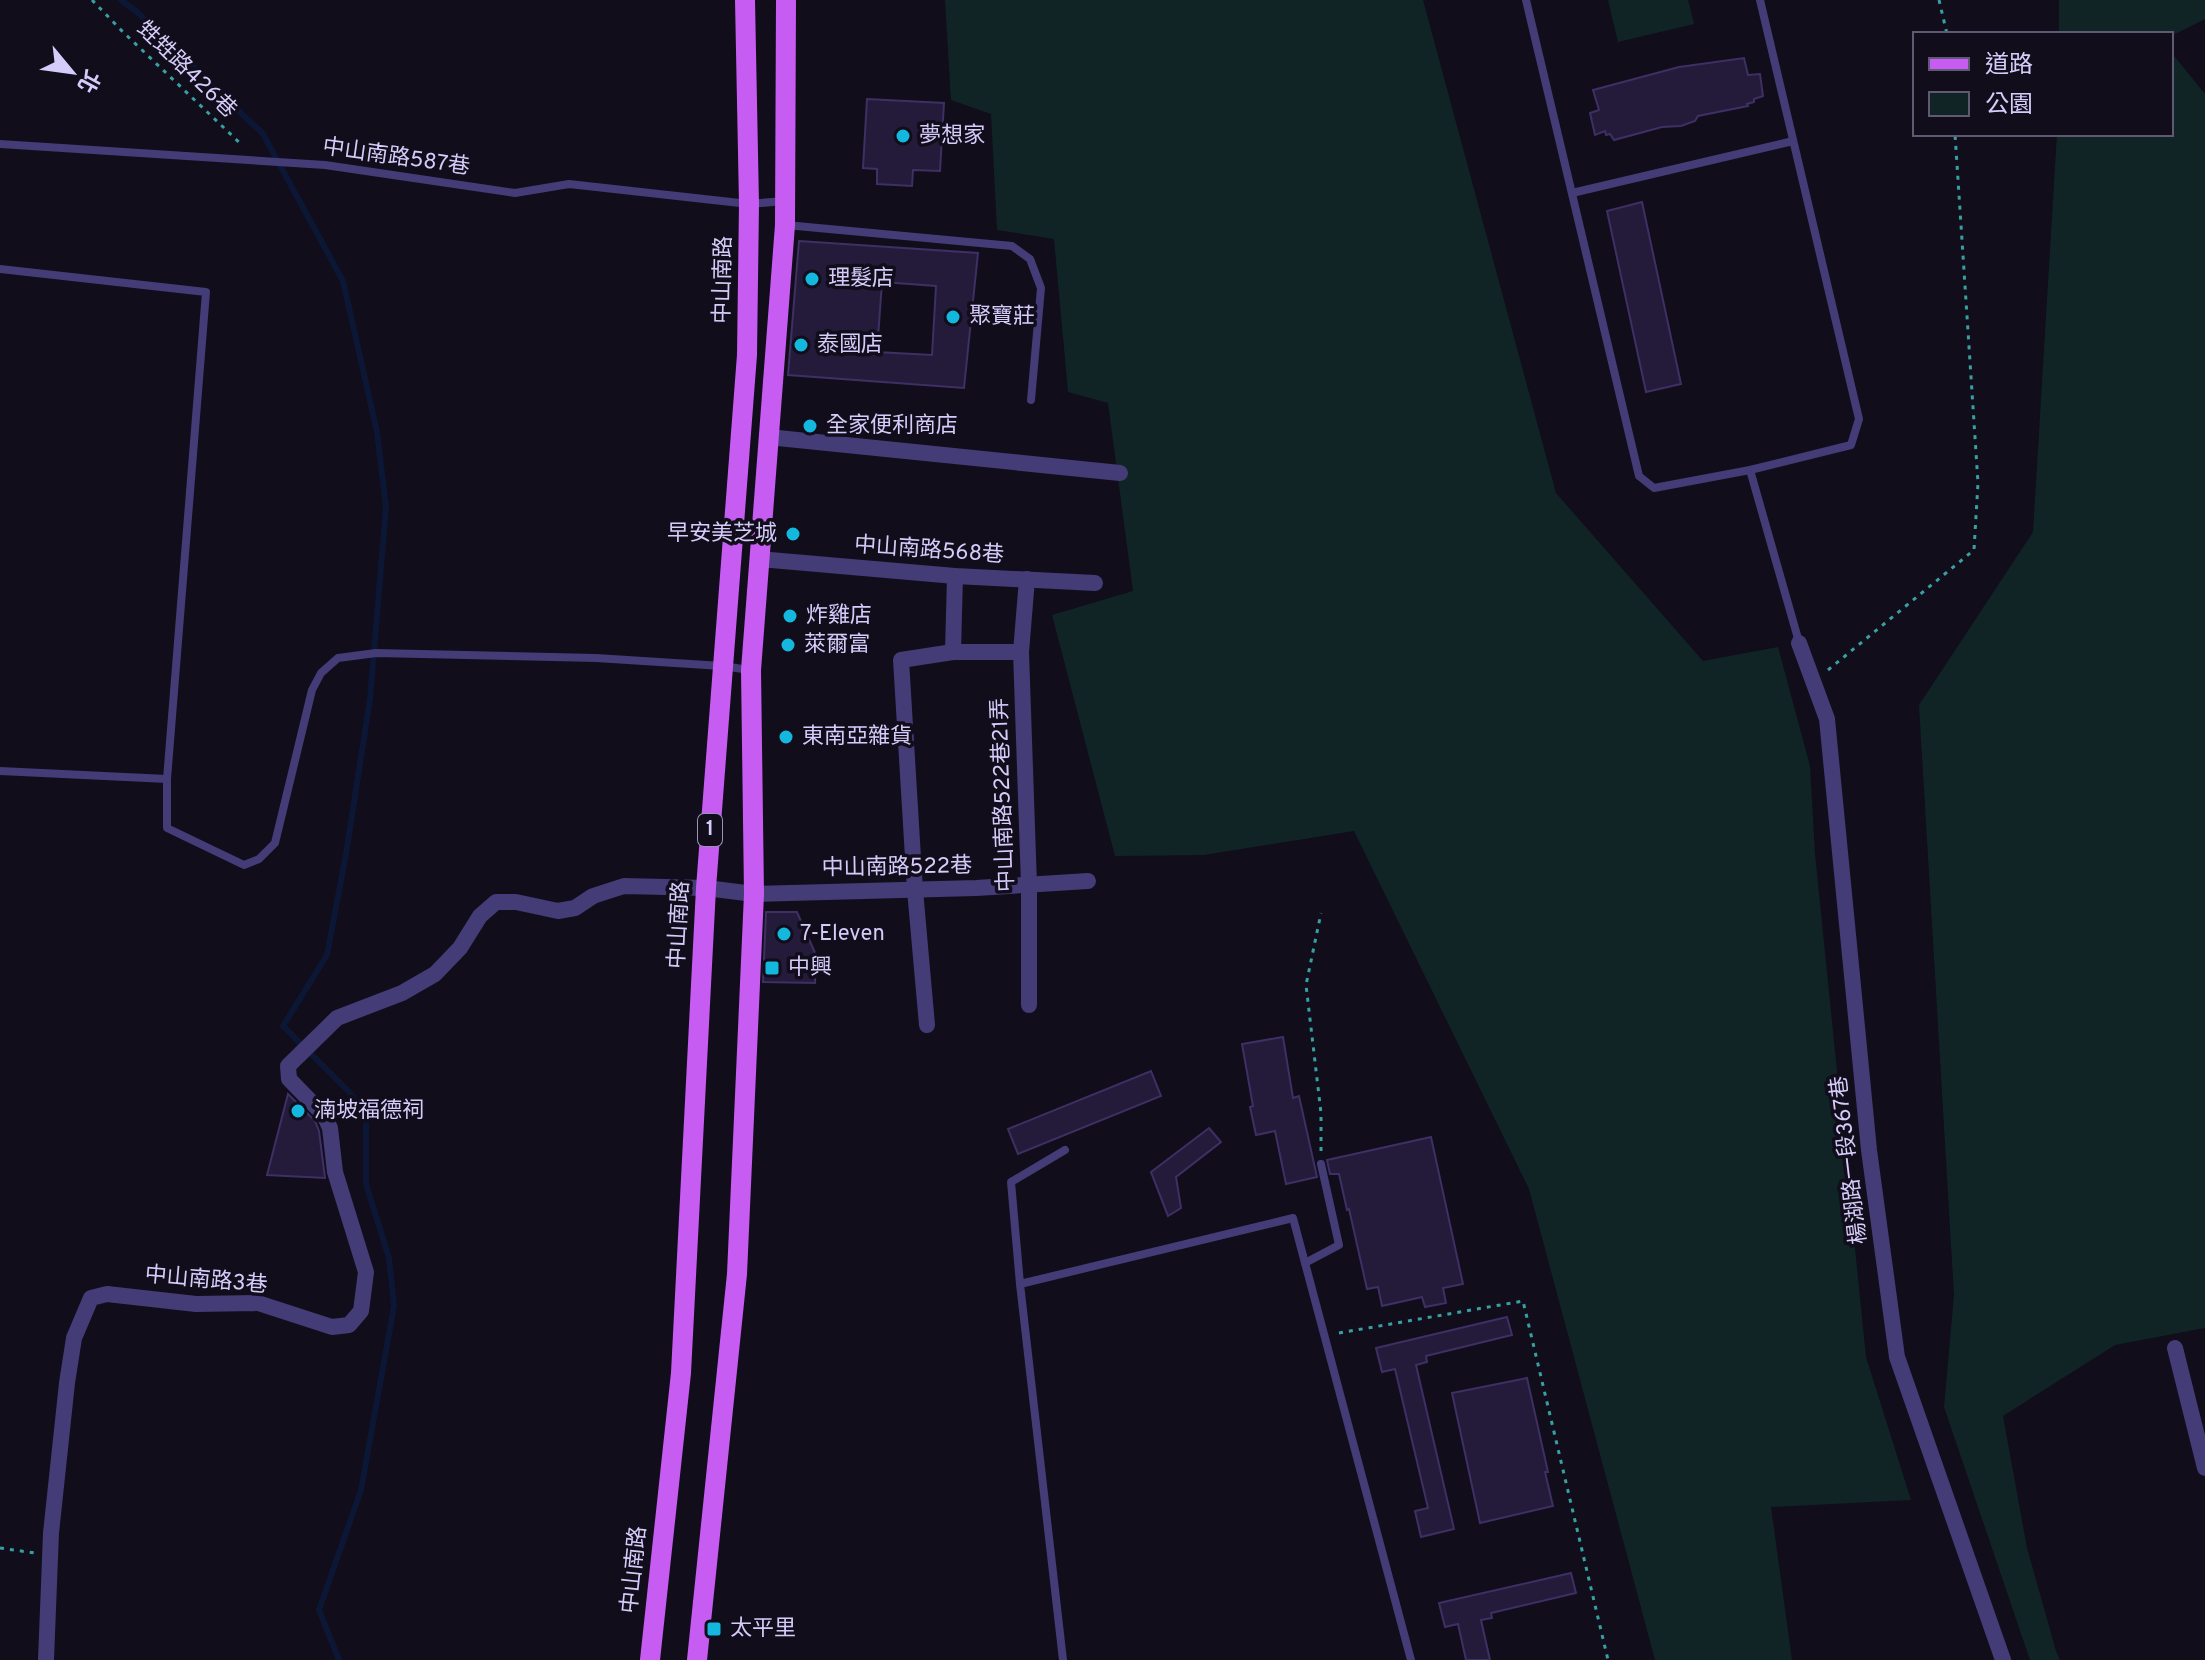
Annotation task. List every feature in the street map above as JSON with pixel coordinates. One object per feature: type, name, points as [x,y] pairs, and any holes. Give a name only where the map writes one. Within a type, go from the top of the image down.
[{"type":"main road","name":"中山南路","points":[[650,1660],[681,1373],[706,888],[747,355],[749,204],[745,0]]},
{"type":"main road","name":"1","points":[[697,1660],[737,1274],[754,894],[751,670],[785,225],[786,0]]},
{"type":"street","points":[[768,437],[1120,473]]},
{"type":"street","name":"中山南路568巷","points":[[760,559],[955,576],[1095,583]]},
{"type":"street","points":[[953,652],[955,576]]},
{"type":"street","name":"中山南路522巷21弄","points":[[1027,579],[1021,652],[1029,885],[1029,1005]]},
{"type":"street","name":"楊湖路一段367巷","points":[[1799,643],[1827,719],[1869,1150],[1897,1357],[2003,1660]]},
{"type":"street","points":[[927,1025],[901,660],[953,652],[1021,652]]},
{"type":"street","name":"中山南路522巷","points":[[288,1066],[337,1018],[402,993],[435,974],[460,948],[480,916],[496,902],[516,902],[558,911],[575,908],[593,896],[624,886],[706,888],[754,894],[1088,881]]},
{"type":"street","name":"中山南路3巷","points":[[46,1660],[50,1555],[72,1353],[74,1338],[91,1298],[107,1294],[196,1304],[258,1303],[332,1327],[349,1325],[361,1311],[366,1272],[335,1172],[330,1128],[324,1115],[289,1079],[288,1066]]},
{"type":"street","points":[[2175,1348],[2205,1468]]},
{"type":"lane","points":[[1526,0],[1639,476],[1654,488],[1750,470],[1851,445],[1859,419],[1760,0]]},
{"type":"lane","points":[[1572,193],[1793,141]]},
{"type":"lane","name":"中山南路587巷","points":[[0,144],[325,165],[515,193],[569,184],[749,204],[785,201]]},
{"type":"lane","points":[[785,225],[1012,246],[1030,259],[1041,288],[1031,400]]},
{"type":"lane","points":[[0,269],[206,292],[167,779],[167,828],[244,865],[259,859],[275,843],[312,690],[321,673],[338,658],[376,653],[596,658],[751,670]]},
{"type":"lane","points":[[1750,470],[1799,643]]},
{"type":"lane","points":[[0,771],[167,779]]},
{"type":"lane","points":[[1063,1660],[1011,1182],[1065,1150]]},
{"type":"lane","points":[[1305,1263],[1339,1245],[1321,1164]]},
{"type":"lane","points":[[1020,1284],[1293,1218],[1411,1660]]},
{"type":"path","name":"甡甡路426巷","points":[[92,0],[259,161]]},
{"type":"path","points":[[1939,0],[1947,32]]},
{"type":"path","points":[[1813,682],[1974,550],[1978,483],[1955,136]]},
{"type":"path","points":[[1321,913],[1306,985],[1321,1113],[1321,1164]]},
{"type":"path","points":[[1324,1335],[1523,1301],[1608,1660]]},
{"type":"path","points":[[0,1548],[50,1555]]},
{"type":"green space","points":[[945,0],[1423,0],[1556,493],[1703,661],[1778,647],[1810,766],[1815,854],[1866,1357],[1911,1500],[1771,1507],[1792,1660],[1655,1660],[1529,1189],[1354,831],[1204,855],[1115,856],[1052,615],[1133,591],[1108,403],[1068,392],[1054,239],[997,230],[991,114],[951,100]]},
{"type":"green space","points":[[1608,0],[1688,0],[1694,24],[1618,42]]},
{"type":"green space","points":[[2059,0],[2205,0],[2205,19],[2173,35],[2173,32],[2059,32]]},
{"type":"green space","points":[[2173,54],[2205,94],[2205,1328],[2115,1345],[2003,1416],[2027,1548],[2060,1660],[2030,1660],[1944,1407],[1954,1295],[1919,705],[2033,532],[2057,136],[2173,136]]},
{"type":"building","points":[[1744,58],[1748,75],[1760,74],[1763,96],[1754,99],[1748,106],[1698,116],[1695,121],[1681,126],[1662,127],[1614,140],[1605,131],[1595,135],[1590,113],[1599,110],[1593,90],[1679,67]]},
{"type":"building","name":"夢想家","points":[[867,99],[944,103],[940,171],[913,170],[912,186],[877,184],[877,169],[863,168]]},
{"type":"building","points":[[1642,202],[1681,384],[1646,392],[1607,211]]},
{"type":"building","name":"聚寶莊","points":[[799,241],[978,253],[964,388],[788,375]],"holes":[[[882,282],[936,286],[932,355],[877,352]]]},
{"type":"building","name":"7-Eleven","points":[[766,912],[797,912],[816,955],[815,983],[763,982]]},
{"type":"building","points":[[1283,1037],[1293,1098],[1299,1096],[1317,1177],[1286,1184],[1275,1131],[1256,1135],[1242,1044]]},
{"type":"building","points":[[1151,1071],[1161,1096],[1018,1154],[1008,1129]]},
{"type":"building","name":"湳坡福德祠","points":[[288,1094],[315,1121],[325,1178],[267,1175]]},
{"type":"building","points":[[1209,1128],[1221,1142],[1176,1177],[1181,1208],[1168,1216],[1151,1172]]},
{"type":"building","points":[[1431,1137],[1463,1284],[1443,1288],[1446,1303],[1425,1307],[1422,1297],[1382,1306],[1378,1287],[1367,1289],[1339,1174],[1330,1174],[1327,1160]]},
{"type":"building","points":[[1507,1317],[1512,1335],[1426,1356],[1427,1362],[1416,1365],[1454,1529],[1421,1537],[1415,1511],[1428,1508],[1395,1369],[1382,1372],[1376,1348]]},
{"type":"building","points":[[1527,1378],[1553,1506],[1480,1523],[1452,1393]]},
{"type":"building","points":[[1571,1573],[1576,1593],[1491,1613],[1492,1618],[1481,1620],[1490,1660],[1466,1660],[1458,1624],[1445,1627],[1439,1603]]},
{"type":"waterway","points":[[121,0],[263,134],[343,281],[377,432],[386,507],[370,699],[346,854],[327,955],[283,1026],[350,1093],[366,1116],[366,1184],[389,1258],[394,1306],[361,1490],[319,1610],[339,1660]]},
{"type":"place","name":"夢想家","points":[[903,136]]},
{"type":"place","name":"理髮店","points":[[812,279]]},
{"type":"place","name":"聚寶莊","points":[[953,317]]},
{"type":"place","name":"泰國店","points":[[801,345]]},
{"type":"place","name":"全家便利商店","points":[[810,426]]},
{"type":"place","name":"早安美芝城","points":[[793,534]]},
{"type":"place","name":"炸雞店","points":[[790,616]]},
{"type":"place","name":"萊爾富","points":[[788,645]]},
{"type":"place","name":"東南亞雜貨","points":[[786,737]]},
{"type":"place","name":"7-Eleven","points":[[784,934]]},
{"type":"place","name":"中興","points":[[772,968]]},
{"type":"place","name":"湳坡福德祠","points":[[298,1111]]},
{"type":"place","name":"太平里","points":[[714,1629]]}]
